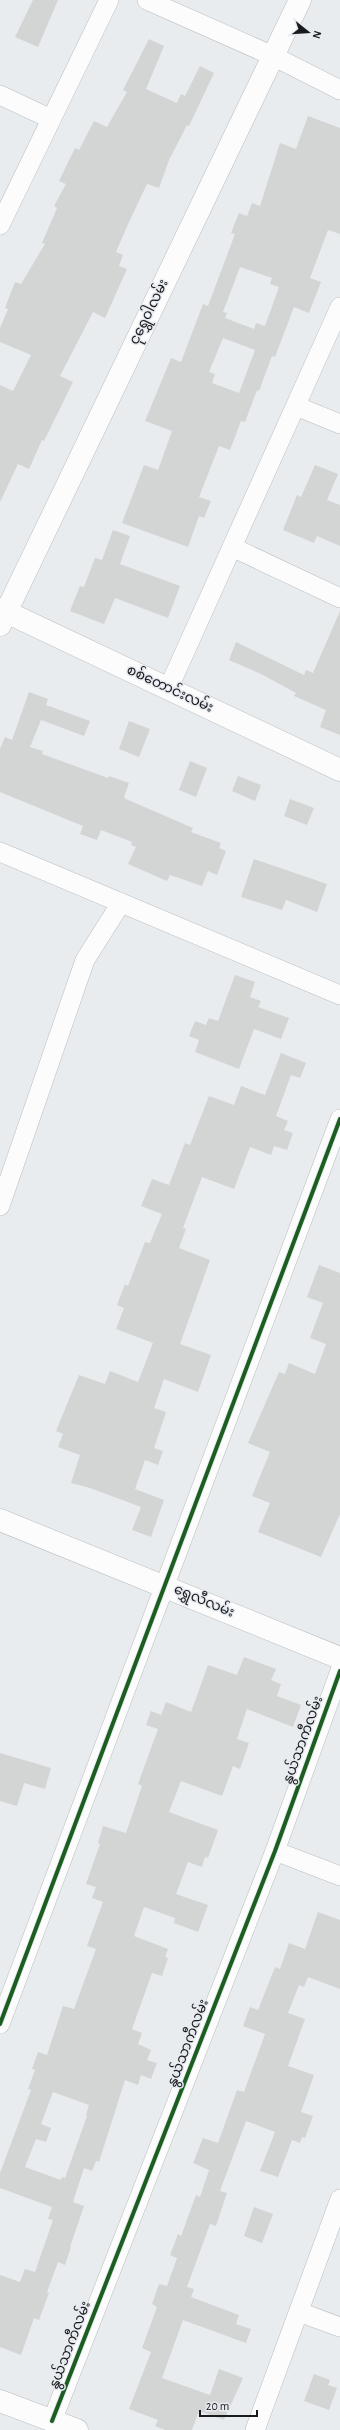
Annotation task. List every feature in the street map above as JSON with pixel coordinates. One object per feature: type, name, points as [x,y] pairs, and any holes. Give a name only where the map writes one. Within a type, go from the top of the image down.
[{"type":"street","points":[[0,225],[109,0]]},
{"type":"street","points":[[147,0],[273,56],[340,90]]},
{"type":"street","name":"ငုရွှေဝါလမ်း","points":[[2,615],[300,0]]},
{"type":"street","points":[[0,95],[51,119]]},
{"type":"street","points":[[169,688],[340,307]]},
{"type":"street","points":[[296,406],[340,424]]},
{"type":"street","points":[[232,547],[340,598]]},
{"type":"street","name":"စစ်တောင်းလမ်း","points":[[2,615],[169,688],[340,770]]},
{"type":"street","points":[[0,852],[340,995]]},
{"type":"street","points":[[0,1206],[85,960],[121,902]]},
{"type":"street","points":[[0,2024],[166,1586],[340,1119]]},
{"type":"street","name":"ရွှေလီလမ်း","points":[[0,1520],[166,1586],[340,1658]]},
{"type":"street","name":"နွယ်သာကီလမ်း","points":[[52,2421],[275,1851],[340,1671]]},
{"type":"street","points":[[275,1851],[340,1876]]},
{"type":"street","points":[[255,2430],[340,2199]]},
{"type":"street","points":[[299,2312],[340,2327]]},
{"type":"street","points":[[0,2401],[77,2430]]},
{"type":"building","points":[[33,0],[58,0],[38,47],[15,37]]},
{"type":"building","points":[[149,39],[164,46],[146,89],[177,103],[181,94],[185,96],[200,66],[214,73],[189,126],[187,125],[169,160],[159,188],[147,184],[129,222],[116,252],[123,255],[119,266],[127,269],[105,318],[93,312],[60,376],[73,382],[44,441],[42,440],[29,469],[18,464],[0,502],[0,385],[13,391],[31,355],[0,342],[0,328],[8,309],[5,308],[15,282],[21,284],[45,244],[42,243],[57,208],[54,206],[66,184],[59,181],[75,148],[79,150],[94,121],[107,127],[127,92],[123,90]]},
{"type":"building","points":[[308,116],[340,128],[340,234],[328,230],[310,278],[321,282],[309,313],[294,307],[275,357],[272,356],[259,391],[257,390],[245,422],[241,421],[230,450],[219,446],[199,497],[211,501],[204,518],[199,516],[188,547],[122,523],[144,465],[158,470],[172,431],[145,421],[171,358],[181,362],[203,304],[208,306],[235,234],[231,233],[239,213],[247,216],[252,203],[260,206],[280,143],[296,149]],"holes":[[[240,267],[272,278],[270,284],[279,287],[265,326],[256,323],[254,329],[225,318],[227,313],[223,312]],[[223,338],[255,350],[239,393],[212,383],[215,374],[209,372]]]},
{"type":"building","points":[[315,465],[338,474],[327,500],[340,505],[340,546],[317,536],[314,543],[283,530],[297,495],[301,497]]},
{"type":"building","points":[[113,530],[130,536],[120,564],[180,586],[168,618],[115,598],[104,624],[70,611],[80,586],[84,587],[95,558],[102,560]]},
{"type":"building","points":[[340,611],[340,735],[320,727],[326,710],[294,696],[296,693],[261,674],[229,660],[236,642],[304,675],[306,670],[313,673]]},
{"type":"building","points":[[29,692],[48,699],[46,705],[90,721],[84,736],[41,720],[30,747],[43,751],[42,754],[108,778],[109,776],[129,783],[124,797],[126,799],[193,828],[191,832],[221,843],[219,848],[226,851],[217,875],[208,871],[202,886],[170,875],[167,881],[128,864],[136,847],[131,845],[132,842],[101,830],[97,840],[80,834],[83,826],[0,792],[0,749],[5,737],[12,740]]},
{"type":"building","points":[[129,721],[150,729],[139,757],[119,749]]},
{"type":"building","points":[[190,761],[207,768],[196,797],[179,790]]},
{"type":"building","points":[[238,776],[261,785],[255,801],[232,791]]},
{"type":"building","points":[[290,799],[314,808],[307,825],[284,816]]},
{"type":"building","points":[[254,859],[327,884],[317,912],[286,900],[282,910],[241,897]]},
{"type":"building","points":[[235,975],[255,982],[250,997],[261,1001],[258,1007],[289,1018],[281,1039],[254,1029],[239,1069],[195,1052],[199,1040],[189,1036],[195,1021],[206,1025],[209,1018],[218,1021]]},
{"type":"building","points":[[281,1053],[306,1063],[300,1078],[291,1075],[276,1116],[288,1121],[284,1130],[293,1133],[287,1150],[274,1146],[271,1155],[250,1147],[234,1189],[202,1177],[183,1228],[186,1229],[179,1248],[210,1260],[180,1344],[211,1355],[198,1392],[164,1379],[154,1408],[166,1412],[154,1448],[163,1451],[158,1465],[145,1460],[135,1489],[164,1500],[151,1537],[132,1530],[141,1507],[90,1488],[71,1483],[80,1455],[58,1447],[63,1434],[56,1431],[79,1375],[105,1384],[110,1371],[138,1382],[153,1343],[116,1329],[124,1308],[117,1305],[125,1284],[128,1286],[145,1242],[150,1243],[162,1214],[141,1206],[152,1179],[169,1185],[185,1143],[190,1145],[209,1096],[234,1105],[241,1086],[265,1095]]},
{"type":"building","points":[[319,1265],[340,1273],[340,1514],[321,1557],[258,1532],[270,1503],[252,1496],[270,1452],[248,1443],[279,1372],[285,1374],[289,1363],[315,1374],[326,1344],[310,1338],[323,1303],[307,1297]]},
{"type":"building","points":[[244,1657],[276,1669],[271,1680],[281,1684],[277,1696],[301,1705],[293,1727],[247,1709],[237,1739],[249,1743],[240,1769],[233,1766],[222,1796],[181,1781],[169,1812],[218,1830],[208,1858],[205,1857],[202,1867],[188,1862],[176,1894],[208,1905],[198,1932],[174,1923],[175,1918],[144,1907],[134,1936],[168,1949],[165,1957],[168,1958],[162,1976],[152,1973],[132,2029],[142,2033],[138,2044],[151,2050],[147,2060],[157,2063],[151,2079],[141,2075],[138,2085],[125,2080],[99,2162],[96,2161],[92,2171],[84,2168],[73,2202],[84,2206],[65,2265],[58,2262],[39,2320],[34,2318],[21,2355],[0,2347],[0,2275],[20,2282],[25,2269],[35,2272],[53,2220],[48,2219],[52,2207],[0,2188],[0,2173],[31,2090],[28,2089],[35,2070],[32,2069],[38,2052],[47,2055],[63,2006],[74,2009],[96,1949],[87,1946],[103,1902],[92,1898],[96,1887],[86,1884],[100,1844],[98,1843],[103,1826],[126,1833],[142,1786],[138,1784],[158,1729],[146,1725],[151,1711],[161,1715],[166,1702],[191,1712],[208,1665],[237,1675]],"holes":[[[53,2092],[89,2105],[87,2116],[65,2178],[62,2177],[61,2180],[25,2167],[36,2139],[46,2142],[51,2128],[41,2124]]]},
{"type":"building","points":[[0,1753],[51,1768],[45,1789],[24,1783],[17,1806],[0,1801]]},
{"type":"building","points":[[318,1912],[340,1920],[340,1989],[308,1977],[304,1987],[299,1985],[288,2013],[305,2019],[288,2066],[314,2075],[301,2112],[313,2116],[305,2138],[302,2137],[300,2143],[292,2140],[278,2177],[260,2171],[275,2132],[246,2121],[220,2191],[227,2193],[216,2226],[210,2224],[187,2287],[194,2289],[191,2297],[239,2315],[236,2324],[251,2329],[246,2343],[183,2320],[162,2378],[210,2395],[219,2369],[243,2378],[224,2420],[199,2411],[192,2430],[165,2430],[155,2426],[158,2420],[129,2409],[151,2352],[142,2348],[157,2307],[152,2304],[159,2284],[167,2286],[177,2258],[170,2255],[178,2234],[181,2236],[196,2195],[200,2197],[209,2170],[193,2163],[203,2138],[218,2143],[237,2090],[244,2092],[265,2034],[243,2026],[250,2007],[258,2010],[275,1967],[280,1969],[289,1943],[305,1949]]},
{"type":"building","points":[[254,2207],[273,2214],[262,2243],[244,2236]]},
{"type":"building","points":[[314,2374],[330,2380],[328,2385],[337,2388],[329,2410],[304,2401]]},
{"type":"cycle path","points":[[0,2024],[340,1119]]},
{"type":"cycle path","points":[[52,2421],[275,1851],[340,1671]]}]
